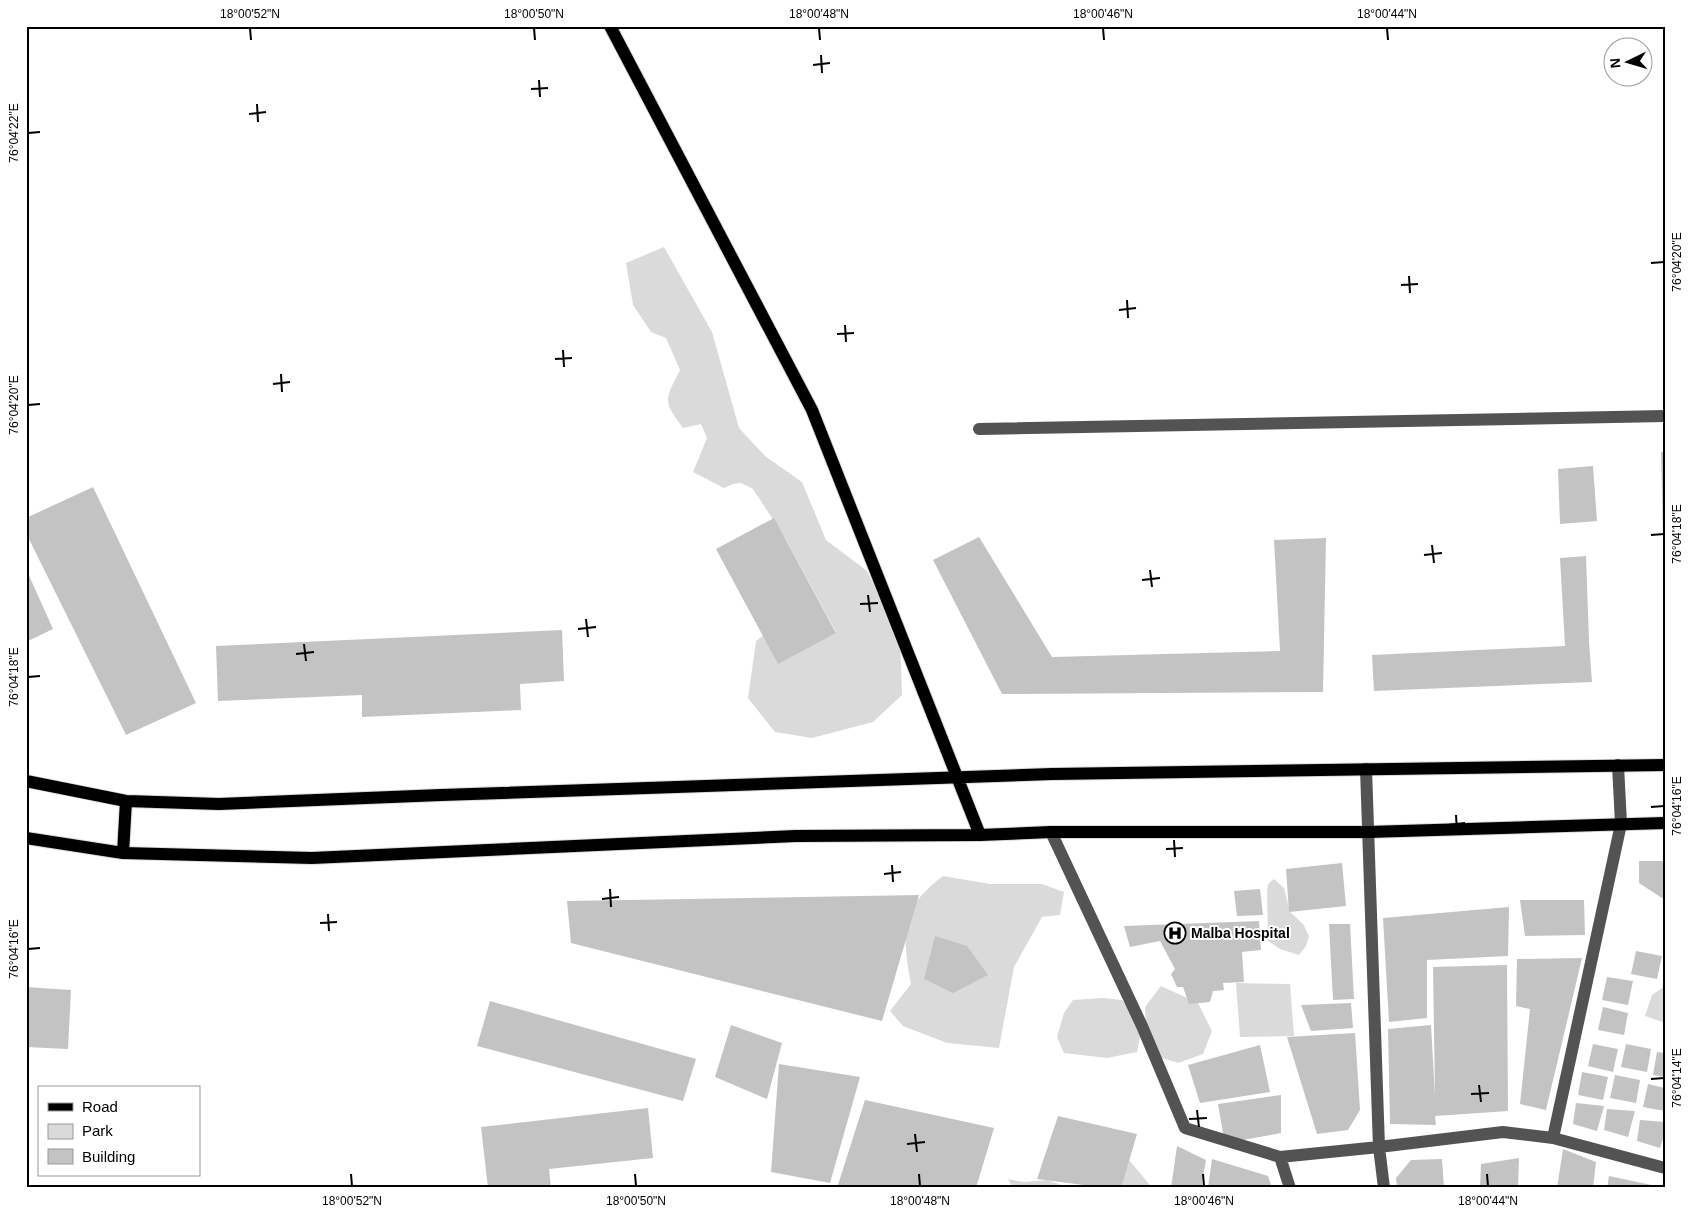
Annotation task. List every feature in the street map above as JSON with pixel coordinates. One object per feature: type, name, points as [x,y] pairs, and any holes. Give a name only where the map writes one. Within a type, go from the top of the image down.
[{"type":"main road","points":[[610,26],[812,410],[980,835]]},
{"type":"main road","points":[[26,781],[126,801],[219,804],[958,777],[1665,765]]},
{"type":"main road","points":[[123,853],[126,801]]},
{"type":"main road","points":[[26,838],[123,853],[312,858],[796,836],[980,835],[1051,832],[1368,832],[1665,823]]},
{"type":"street","points":[[979,429],[1665,416]]},
{"type":"street","points":[[1553,1138],[1621,824],[1618,765]]},
{"type":"street","points":[[1366,769],[1379,1147],[1384,1188]]},
{"type":"street","points":[[1051,832],[1142,1026],[1185,1128],[1280,1157],[1503,1132],[1553,1138],[1665,1168]]},
{"type":"street","points":[[1280,1157],[1290,1188]]},
{"type":"green space","points":[[664,247],[712,332],[739,428],[765,456],[802,482],[826,540],[867,571],[900,639],[902,695],[873,722],[812,738],[775,732],[748,698],[756,641],[772,629],[836,632],[785,538],[753,489],[741,483],[724,488],[693,472],[707,438],[701,424],[683,428],[669,405],[669,394],[680,370],[666,338],[651,332],[633,305],[626,263]]},
{"type":"green space","points":[[943,876],[990,884],[1042,884],[1064,892],[1060,915],[1042,917],[1014,967],[999,1048],[947,1043],[903,1026],[890,1011],[911,984],[906,939],[909,914],[919,899]]},
{"type":"green space","points":[[1274,879],[1284,888],[1290,912],[1303,924],[1309,936],[1306,946],[1299,955],[1280,949],[1268,941],[1267,891],[1268,884]]},
{"type":"green space","points":[[1236,983],[1290,984],[1294,1036],[1240,1037]]},
{"type":"green space","points":[[1161,986],[1198,1003],[1212,1031],[1203,1054],[1178,1063],[1155,1056],[1146,1026],[1145,1007]]},
{"type":"green space","points":[[1665,986],[1665,1023],[1645,1016],[1652,995]]},
{"type":"green space","points":[[1103,998],[1122,1000],[1142,1026],[1137,1052],[1107,1058],[1064,1053],[1057,1037],[1064,1013],[1073,1000]]},
{"type":"green space","points":[[1129,1160],[1150,1185],[1150,1188],[1118,1188]]},
{"type":"green space","points":[[1008,1179],[1024,1182],[1048,1180],[1069,1188],[1013,1188]]},
{"type":"building","points":[[1661,452],[1665,452],[1665,538],[1663,538]]},
{"type":"building","points":[[1593,466],[1597,521],[1560,524],[1558,469]]},
{"type":"building","points":[[93,487],[196,703],[126,735],[26,533],[26,518]]},
{"type":"building","points":[[774,518],[836,633],[778,664],[716,549]]},
{"type":"building","points":[[979,537],[1052,657],[1280,651],[1274,540],[1326,538],[1323,692],[1002,694],[933,560]]},
{"type":"building","points":[[1586,556],[1592,682],[1374,691],[1372,655],[1565,646],[1560,558]]},
{"type":"building","points":[[26,569],[53,629],[26,642]]},
{"type":"building","points":[[562,630],[564,681],[520,684],[521,710],[362,717],[362,695],[218,701],[216,646]]},
{"type":"building","points":[[1639,861],[1665,861],[1665,900],[1639,883]]},
{"type":"building","points":[[1342,863],[1346,906],[1289,912],[1286,869]]},
{"type":"building","points":[[1260,889],[1263,915],[1237,916],[1234,891]]},
{"type":"building","points":[[919,895],[882,1021],[571,943],[567,901]]},
{"type":"building","points":[[1520,900],[1584,900],[1585,935],[1525,936]]},
{"type":"building","points":[[1509,907],[1508,956],[1427,960],[1427,1018],[1389,1022],[1383,918]]},
{"type":"building","points":[[1259,921],[1261,950],[1242,952],[1244,982],[1223,983],[1224,990],[1213,991],[1210,1002],[1189,1004],[1183,987],[1177,987],[1171,974],[1175,969],[1160,941],[1130,947],[1124,926]]},
{"type":"building","points":[[1329,924],[1350,924],[1354,999],[1333,1000]]},
{"type":"building","points":[[935,936],[967,946],[988,975],[953,993],[924,979]]},
{"type":"building","points":[[1636,951],[1662,956],[1657,979],[1631,974]]},
{"type":"building","points":[[1582,958],[1546,1110],[1520,1104],[1530,1009],[1516,1006],[1517,959]]},
{"type":"building","points":[[1507,965],[1508,1111],[1435,1116],[1436,1125],[1390,1124],[1388,1029],[1431,1025],[1435,1097],[1433,967]]},
{"type":"building","points":[[1607,977],[1633,981],[1628,1005],[1602,1000]]},
{"type":"building","points":[[26,987],[71,990],[68,1049],[26,1047]]},
{"type":"building","points":[[490,1001],[696,1059],[683,1101],[477,1046]]},
{"type":"building","points":[[1351,1003],[1353,1028],[1311,1031],[1301,1005]]},
{"type":"building","points":[[1603,1007],[1628,1013],[1624,1035],[1598,1030]]},
{"type":"building","points":[[731,1025],[782,1043],[767,1099],[715,1077]]},
{"type":"building","points":[[1355,1033],[1360,1110],[1348,1130],[1317,1134],[1287,1037]]},
{"type":"building","points":[[1593,1044],[1618,1049],[1613,1072],[1588,1066]]},
{"type":"building","points":[[1626,1044],[1651,1049],[1647,1072],[1621,1067]]},
{"type":"building","points":[[1260,1045],[1270,1092],[1200,1103],[1188,1065]]},
{"type":"building","points":[[1657,1052],[1665,1053],[1665,1077],[1653,1075]]},
{"type":"building","points":[[779,1064],[860,1077],[830,1183],[771,1172]]},
{"type":"building","points":[[1582,1072],[1608,1077],[1603,1100],[1578,1095]]},
{"type":"building","points":[[1615,1075],[1640,1080],[1636,1103],[1610,1098]]},
{"type":"building","points":[[1648,1084],[1665,1088],[1665,1111],[1643,1107]]},
{"type":"building","points":[[1281,1095],[1281,1133],[1237,1141],[1223,1133],[1218,1104]]},
{"type":"building","points":[[865,1100],[994,1128],[976,1188],[837,1188]]},
{"type":"building","points":[[1576,1103],[1604,1106],[1597,1131],[1573,1124]]},
{"type":"building","points":[[648,1108],[653,1158],[549,1169],[551,1188],[488,1188],[481,1127]]},
{"type":"building","points":[[1607,1109],[1635,1111],[1628,1137],[1604,1130]]},
{"type":"building","points":[[1058,1116],[1137,1134],[1121,1188],[1037,1179]]},
{"type":"building","points":[[1640,1120],[1665,1122],[1665,1132],[1660,1148],[1637,1141]]},
{"type":"building","points":[[1177,1146],[1206,1160],[1202,1181],[1203,1188],[1171,1188]]},
{"type":"building","points":[[1563,1149],[1596,1162],[1593,1188],[1557,1188]]},
{"type":"building","points":[[1519,1158],[1518,1188],[1480,1188],[1481,1164]]},
{"type":"building","points":[[1212,1159],[1268,1176],[1272,1188],[1208,1188]]},
{"type":"building","points":[[1442,1159],[1444,1188],[1397,1188],[1396,1178],[1411,1160]]},
{"type":"building","points":[[1609,1176],[1661,1187],[1661,1188],[1607,1188]]},
{"type":"place","name":"Malba Hospital","points":[[1175,933]]}]
